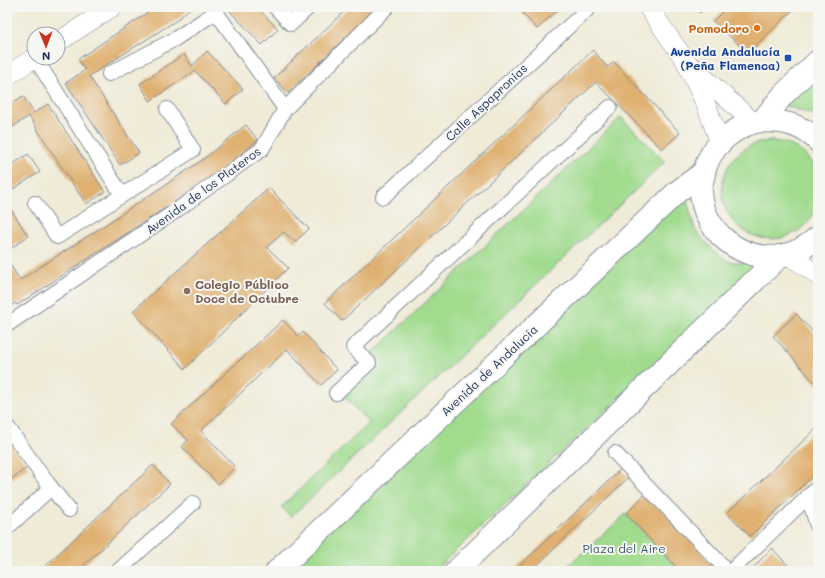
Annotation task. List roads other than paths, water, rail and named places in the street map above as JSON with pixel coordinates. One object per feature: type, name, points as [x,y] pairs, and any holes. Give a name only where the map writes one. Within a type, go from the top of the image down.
[{"type":"main road","points":[[758,122],[818,61]]},
{"type":"main road","points":[[818,141],[799,128],[781,122],[758,122],[741,127],[730,134],[713,151],[704,172],[701,190],[704,209],[713,227],[726,241],[742,251],[760,256],[784,256],[799,251],[818,237]]},
{"type":"main road","name":"Avenida de Andalucía","points":[[277,571],[677,192],[704,172]]},
{"type":"main road","points":[[456,571],[784,256]]},
{"type":"street","points":[[66,37],[112,7]]},
{"type":"street","points":[[275,7],[291,24],[310,7]]},
{"type":"street","name":"Avenida de los Plateros","points":[[7,325],[177,210],[262,150],[285,109],[387,7]]},
{"type":"street","name":"Calle Aspapronias","points":[[383,197],[590,7]]},
{"type":"street","points":[[648,7],[685,60],[707,107],[720,143]]},
{"type":"street","points":[[109,74],[175,39],[216,12],[285,109]]},
{"type":"street","points":[[685,60],[758,122]]},
{"type":"street","points":[[7,76],[26,64]]},
{"type":"street","points":[[40,66],[122,195]]},
{"type":"street","points":[[336,393],[369,363],[353,347],[610,107]]},
{"type":"street","points":[[35,203],[57,237],[193,150],[167,109]]},
{"type":"street","points":[[784,256],[814,272],[818,276]]},
{"type":"street","points":[[7,426],[51,488],[69,510]]},
{"type":"street","points":[[615,453],[733,568],[813,491]]},
{"type":"street","points":[[7,528],[51,488]]},
{"type":"street","points":[[813,491],[818,529]]},
{"type":"street","points":[[118,571],[193,503]]},
{"type":"place","name":"Pomodoro","points":[[757,28]]},
{"type":"place","name":"Avenida Andalucía (Peña Flamenca)","points":[[788,58]]},
{"type":"place","name":"Colegio Público Doce de Octubre","points":[[187,291]]},
{"type":"park label","name":"Plaza del Aire","points":[[624,548]]}]
